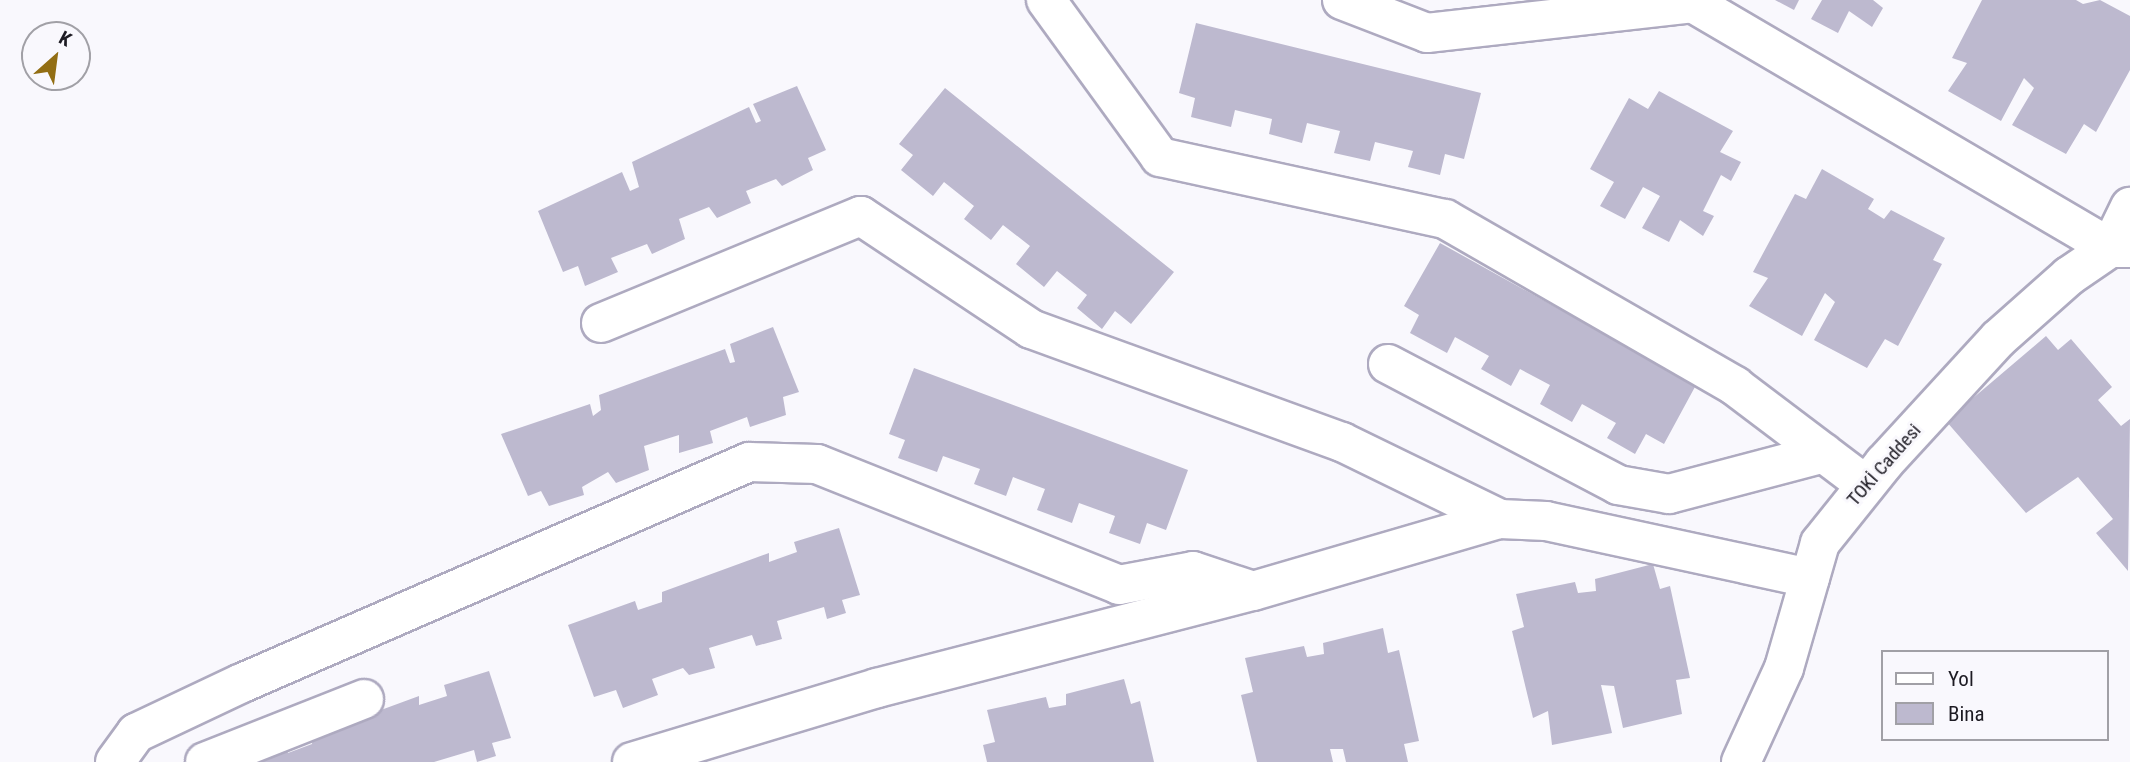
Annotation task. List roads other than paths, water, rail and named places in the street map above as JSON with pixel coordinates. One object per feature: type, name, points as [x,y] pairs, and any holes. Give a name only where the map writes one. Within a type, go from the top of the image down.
[{"type":"street","points":[[1046,0],[1160,157],[1445,219],[1735,386],[1866,485]]},
{"type":"street","points":[[1342,0],[1427,33],[1693,4],[2120,248],[2130,207]]},
{"type":"street","points":[[601,323],[861,216],[1031,329],[1342,442],[1500,519]]},
{"type":"street","name":"TOKİ Caddesi","points":[[1741,762],[1784,668],[1820,543],[1866,485],[1998,339],[2069,276],[2120,248]]},
{"type":"street","points":[[1388,364],[1618,485],[1669,494],[1824,453]]},
{"type":"street","points":[[115,762],[136,733],[242,682],[749,462],[817,464],[1119,585],[1193,571],[1254,591]]},
{"type":"street","points":[[632,762],[877,688],[1254,591],[1500,519],[1546,521],[1810,578]]},
{"type":"street","points":[[205,762],[363,699]]}]
